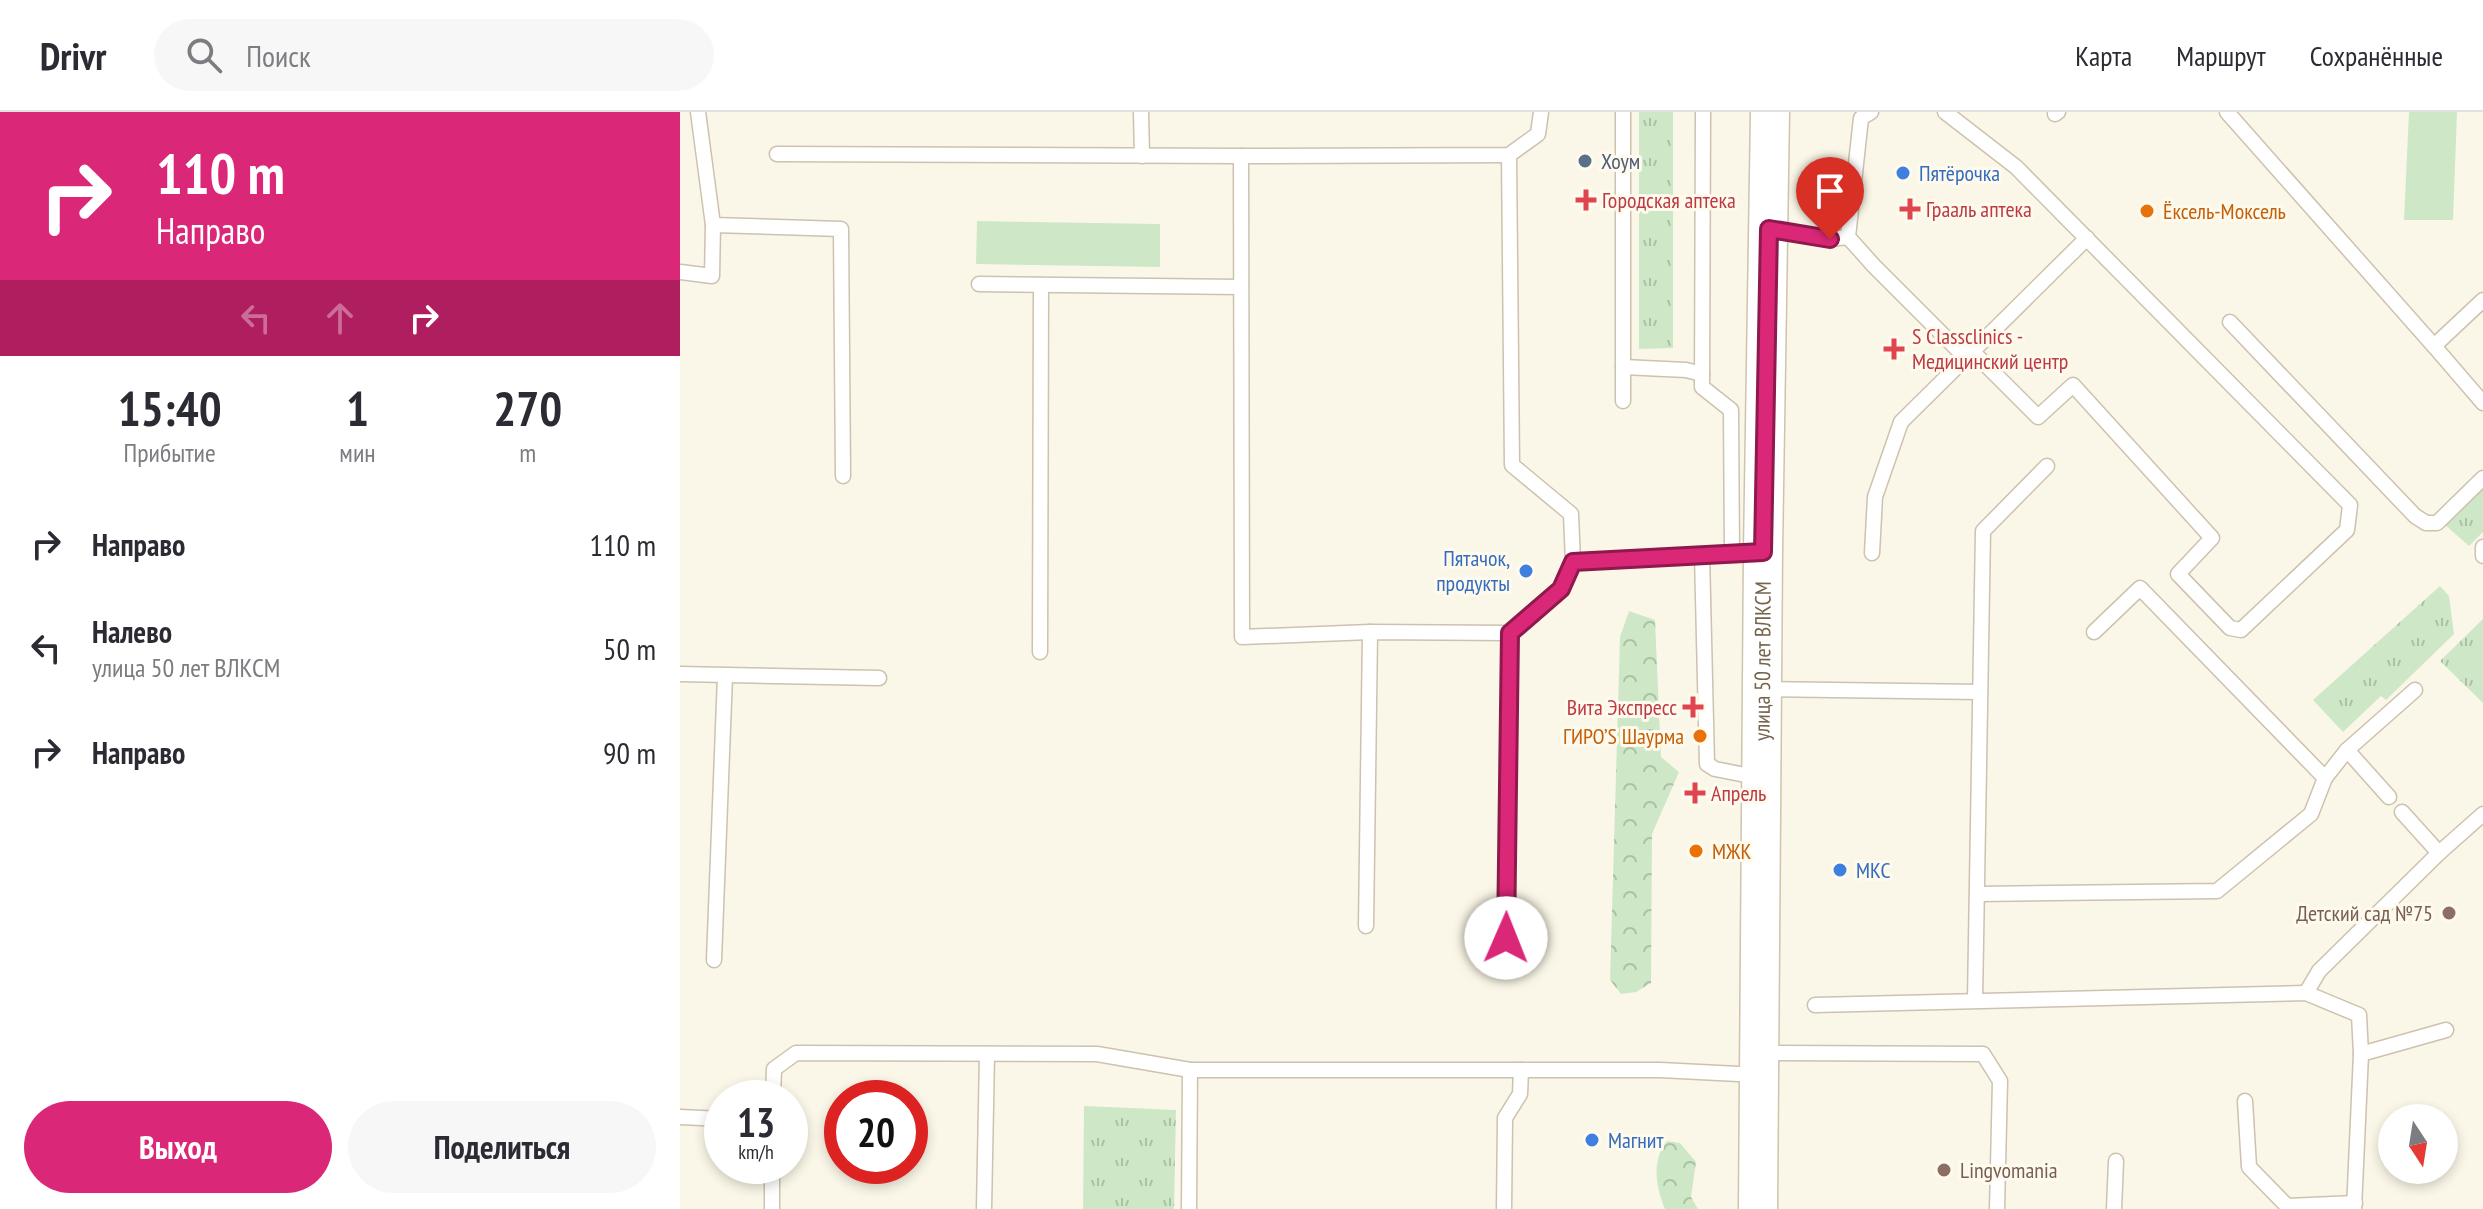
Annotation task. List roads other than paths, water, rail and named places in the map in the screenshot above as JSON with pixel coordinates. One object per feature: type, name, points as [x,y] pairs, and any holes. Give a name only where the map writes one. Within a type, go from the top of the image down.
[{"type":"street","name":"улица 50 лет ВЛКСМ","points":[[1758,1209],[1762,689],[1747,553],[1769,229],[1770,112]]},
{"type":"lane","points":[[680,272],[712,276],[713,225],[698,112]]},
{"type":"lane","points":[[1141,112],[1142,156]]},
{"type":"lane","points":[[777,154],[1509,155],[1538,134],[1541,112]]},
{"type":"lane","points":[[1623,112],[1623,401]]},
{"type":"lane","points":[[1573,562],[1747,553],[1731,410],[1702,387],[1703,112]]},
{"type":"lane","points":[[1871,112],[1861,118],[1848,237],[1960,352],[1973,352],[2038,417],[2073,385],[2212,538],[2178,574],[2230,628],[2241,630],[2347,530],[2350,505],[2016,167],[1945,112]]},
{"type":"lane","points":[[2227,112],[2483,403]]},
{"type":"lane","points":[[1241,156],[1242,637],[1370,632],[1510,633],[1561,589],[1573,562],[1571,514],[1512,465],[1509,155]]},
{"type":"lane","points":[[713,225],[841,229],[843,476]]},
{"type":"lane","points":[[1769,229],[1830,239],[1848,237]]},
{"type":"lane","points":[[1872,553],[1875,497],[1901,422],[2087,238]]},
{"type":"lane","points":[[979,284],[1241,287]]},
{"type":"lane","points":[[1040,652],[1041,285]]},
{"type":"lane","points":[[2434,346],[2483,300]]},
{"type":"lane","points":[[2230,322],[2415,516],[2426,523],[2437,523],[2483,478]]},
{"type":"lane","points":[[1623,367],[1686,370],[1702,374]]},
{"type":"lane","points":[[1975,1000],[1983,531],[2047,466]]},
{"type":"lane","points":[[2483,547],[2483,556]]},
{"type":"lane","points":[[1702,555],[1707,764],[1715,769],[1762,778]]},
{"type":"lane","points":[[2094,632],[2140,588],[2325,778]]},
{"type":"lane","points":[[1366,926],[1370,632]]},
{"type":"lane","points":[[1506,938],[1510,633]]},
{"type":"lane","points":[[680,674],[879,678]]},
{"type":"lane","points":[[714,960],[725,676]]},
{"type":"lane","points":[[1762,689],[1980,692]]},
{"type":"lane","points":[[1978,894],[2217,891],[2311,814],[2325,778],[2347,750],[2415,690]]},
{"type":"lane","points":[[2347,750],[2389,797]]},
{"type":"lane","points":[[2402,812],[2439,853]]},
{"type":"lane","points":[[2306,993],[2319,971],[2483,814]]},
{"type":"lane","points":[[1815,1005],[2306,993],[2359,1015],[2361,1054],[2354,1206],[2287,1206],[2249,1167],[2245,1101]]},
{"type":"lane","points":[[2361,1054],[2446,1030]]},
{"type":"lane","points":[[774,1080],[774,1069],[796,1053],[1097,1054],[1190,1070],[1660,1070],[1983,1054],[2000,1081],[1997,1209]]},
{"type":"lane","points":[[984,1209],[987,1054]]},
{"type":"lane","points":[[1189,1209],[1190,1070]]},
{"type":"lane","points":[[1504,1209],[1505,1118],[1520,1094],[1521,1070]]},
{"type":"lane","points":[[680,1117],[704,1118]]},
{"type":"lane","points":[[2114,1209],[2116,1161]]},
{"type":"lane","points":[[772,1184],[772,1209]]},
{"type":"place","name":"Хоум","points":[[1585,161]]},
{"type":"place","name":"Пятёрочка","points":[[1903,173]]},
{"type":"place","name":"Городская аптека","points":[[1586,200]]},
{"type":"place","name":"Грааль аптека","points":[[1910,209]]},
{"type":"place","name":"Ёксель-Моксель","points":[[2147,211]]},
{"type":"place","name":"S Classclinics - Медицинский центр","points":[[1894,349]]},
{"type":"place","name":"Пятачок, продукты","points":[[1526,571]]},
{"type":"place","name":"Вита Экспресс","points":[[1693,707]]},
{"type":"place","name":"ГИРО’S Шаурма","points":[[1700,736]]},
{"type":"place","name":"Апрель","points":[[1695,793]]},
{"type":"place","name":"МЖК","points":[[1696,851]]},
{"type":"place","name":"МКС","points":[[1840,870]]},
{"type":"place","name":"Детский сад №75","points":[[2449,913]]},
{"type":"place","name":"Магнит","points":[[1592,1140]]},
{"type":"place","name":"Lingvomania","points":[[1944,1170]]}]
